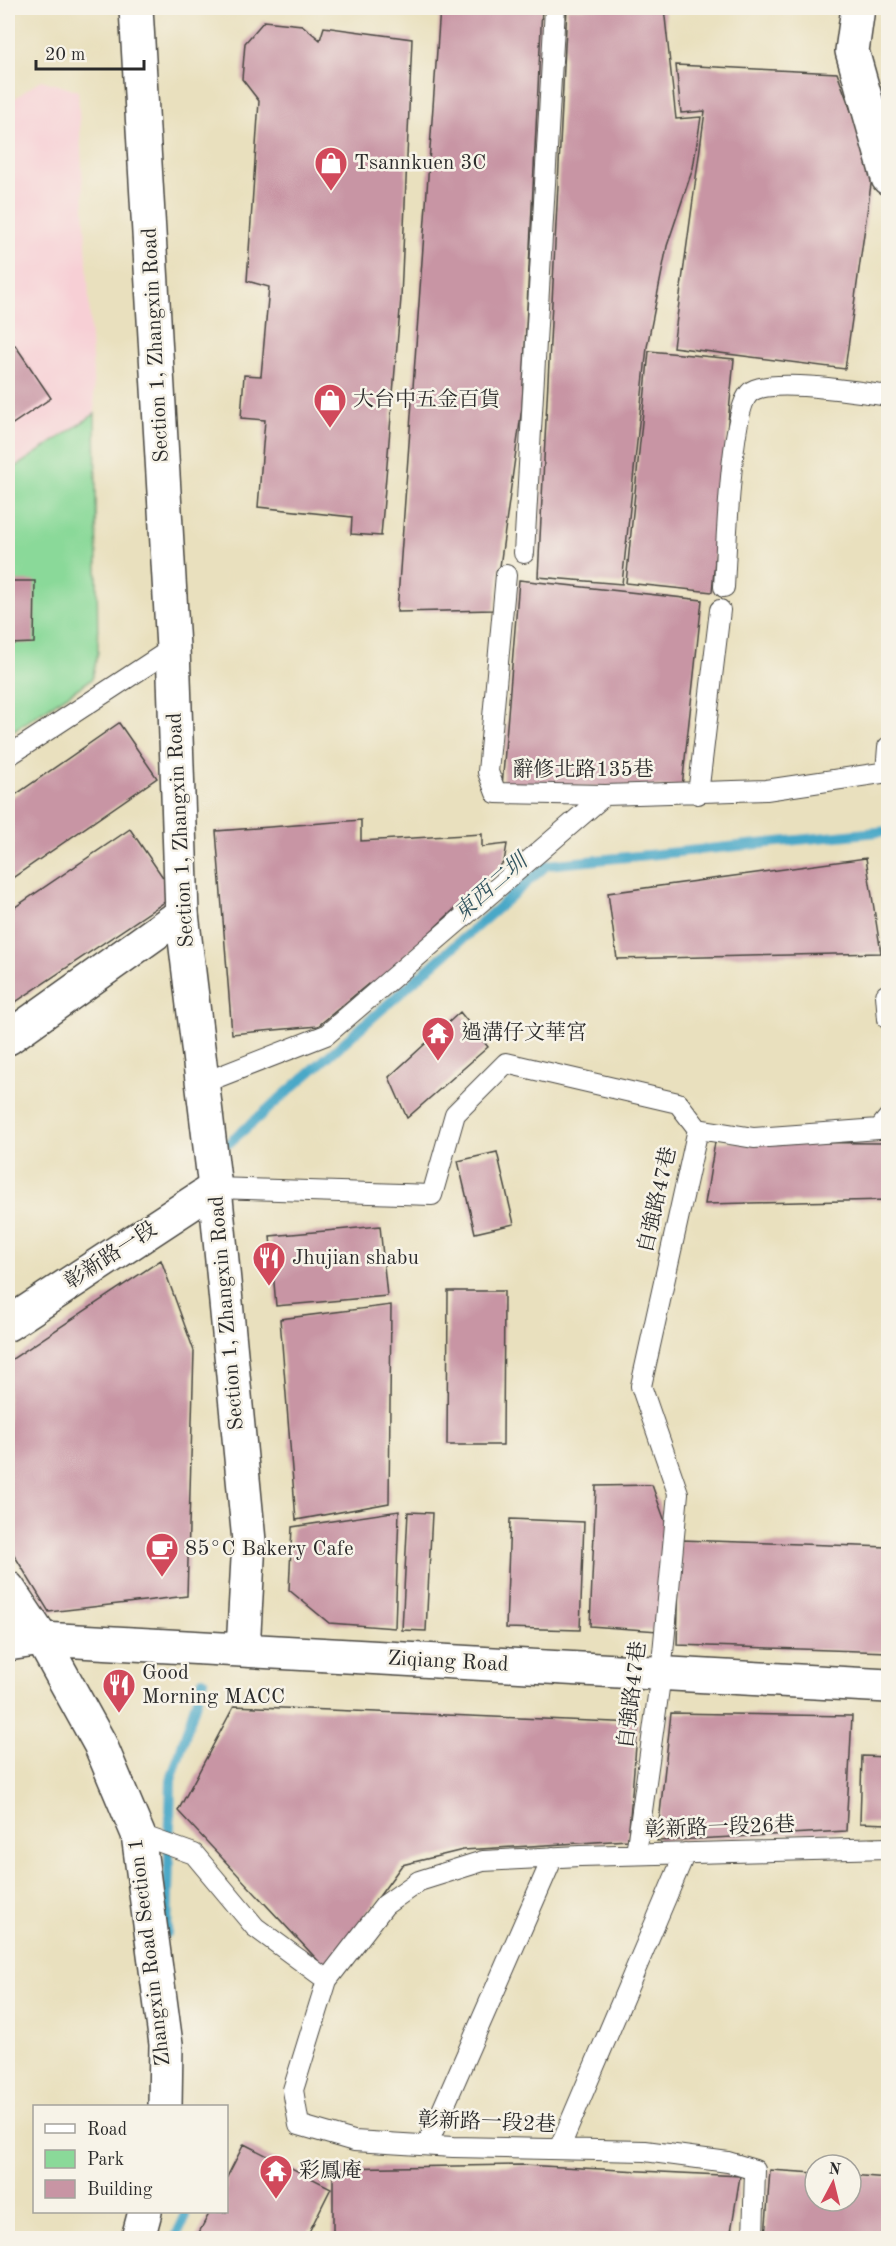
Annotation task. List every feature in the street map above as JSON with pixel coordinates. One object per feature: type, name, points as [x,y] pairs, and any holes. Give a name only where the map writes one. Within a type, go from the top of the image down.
[{"type":"street","name":"Section 1, Zhangxin Road","points":[[136,8],[173,648],[182,914],[215,1188],[249,1541],[243,1650]]},
{"type":"street","points":[[858,8],[852,51],[888,178]]},
{"type":"street","points":[[8,1038],[182,914]]},
{"type":"street","name":"彰新路一段","points":[[8,1324],[215,1188]]},
{"type":"street","points":[[8,1588],[42,1639]]},
{"type":"street","name":"Ziqiang Road","points":[[8,1644],[42,1639],[888,1686]]},
{"type":"street","name":"Zhangxin Road Section 1","points":[[42,1639],[100,1744],[138,1834],[166,2044],[165,2105]]},
{"type":"street","points":[[138,2238],[144,2213]]},
{"type":"lane","points":[[524,553],[555,8]]},
{"type":"lane","points":[[724,587],[732,465],[742,401],[753,390],[780,385],[888,396]]},
{"type":"lane","name":"辭修北路135巷","points":[[506,575],[488,771],[496,793],[698,794],[766,790],[887,772]]},
{"type":"lane","points":[[698,794],[720,610]]},
{"type":"lane","points":[[8,756],[173,648]]},
{"type":"lane","points":[[887,772],[888,747]]},
{"type":"lane","points":[[203,1083],[326,1035],[605,795]]},
{"type":"lane","points":[[886,995],[888,1019]]},
{"type":"lane","name":"自強路47巷","points":[[215,1188],[432,1195],[455,1114],[506,1063],[678,1103],[698,1130],[641,1386],[678,1493],[661,1674],[636,1854]]},
{"type":"lane","points":[[698,1130],[754,1138],[879,1130],[888,1118]]},
{"type":"lane","points":[[138,1834],[194,1854],[255,1927],[327,1980]]},
{"type":"lane","name":"彰新路一段26巷","points":[[327,1980],[385,1905],[418,1881],[483,1861],[685,1852],[888,1848]]},
{"type":"lane","points":[[559,2149],[685,1852]]},
{"type":"lane","points":[[428,2145],[553,1857]]},
{"type":"lane","name":"彰新路一段2巷","points":[[327,1980],[292,2090],[299,2125],[354,2141],[645,2151],[728,2162],[755,2170],[753,2238]]},
{"type":"shaded area","points":[[41,80],[78,91],[95,414],[8,472],[8,103]]},
{"type":"green space","points":[[95,414],[98,652],[92,679],[8,734],[8,472]]},
{"type":"building","points":[[440,8],[542,8],[522,407],[494,610],[397,612]]},
{"type":"building","points":[[567,8],[664,8],[676,119],[701,117],[693,168],[667,246],[647,347],[622,584],[538,577]]},
{"type":"building","points":[[264,21],[302,25],[320,40],[324,27],[412,39],[401,298],[381,536],[351,534],[352,517],[258,507],[265,420],[241,418],[244,375],[261,376],[269,287],[247,281],[259,101],[242,79],[245,43]]},
{"type":"building","points":[[676,65],[837,73],[873,170],[845,369],[673,347],[705,111],[681,113]]},
{"type":"building","points":[[15,345],[51,398],[8,427],[8,350]]},
{"type":"building","points":[[649,351],[734,359],[712,592],[626,583]]},
{"type":"building","points":[[519,580],[702,600],[682,787],[502,787]]},
{"type":"building","points":[[8,581],[35,581],[34,643],[8,644]]},
{"type":"building","points":[[119,723],[157,778],[8,881],[8,800]]},
{"type":"building","points":[[361,820],[361,841],[482,834],[482,847],[507,844],[504,862],[371,988],[368,984],[318,1026],[232,1034],[216,831]]},
{"type":"building","points":[[130,829],[175,895],[8,1007],[8,912]]},
{"type":"building","points":[[866,858],[881,953],[617,959],[608,893]]},
{"type":"building","name":"過溝仔文華宮","points":[[460,1012],[488,1047],[407,1118],[389,1077]]},
{"type":"building","points":[[715,1142],[888,1143],[888,1200],[705,1204]]},
{"type":"building","points":[[497,1152],[514,1224],[475,1233],[458,1161]]},
{"type":"building","points":[[380,1226],[387,1296],[276,1306],[270,1236]]},
{"type":"building","points":[[161,1260],[194,1351],[187,1596],[49,1612],[8,1545],[8,1362]]},
{"type":"building","points":[[448,1291],[504,1291],[503,1445],[447,1445]]},
{"type":"building","points":[[391,1305],[389,1503],[296,1520],[280,1319]]},
{"type":"building","points":[[652,1485],[667,1527],[658,1631],[590,1626],[596,1486]]},
{"type":"building","points":[[399,1511],[395,1628],[329,1623],[289,1590],[292,1527]]},
{"type":"building","points":[[408,1512],[432,1513],[426,1631],[402,1630]]},
{"type":"building","points":[[510,1519],[584,1522],[580,1630],[506,1628]]},
{"type":"building","points":[[680,1540],[888,1547],[888,1652],[677,1645]]},
{"type":"building","points":[[234,1706],[638,1723],[628,1840],[463,1850],[402,1865],[326,1969],[178,1811]]},
{"type":"building","points":[[671,1713],[852,1716],[846,1831],[657,1841]]},
{"type":"building","points":[[862,1756],[888,1757],[888,1824],[860,1823]]},
{"type":"building","name":"彩鳳庵","points":[[244,2144],[331,2188],[306,2238],[196,2238],[209,2213],[228,2213],[228,2175]]},
{"type":"building","points":[[522,2165],[740,2176],[730,2238],[333,2238],[333,2168]]},
{"type":"building","points":[[770,2170],[803,2172],[803,2213],[863,2213],[863,2176],[888,2178],[888,2238],[765,2238]]},
{"type":"waterway","name":"東西二圳","points":[[229,1143],[547,865],[888,831]]},
{"type":"waterway","points":[[167,1933],[171,1780],[203,1680]]},
{"type":"waterway","points":[[175,2238],[185,2213]]},
{"type":"place","name":"Tsannkuen 3C","points":[[331,192]]},
{"type":"place","name":"大台中五金百貨","points":[[330,429]]},
{"type":"place","name":"過溝仔文華宮","points":[[438,1062]]},
{"type":"place","name":"Jhujian shabu","points":[[269,1287]]},
{"type":"place","name":"85°C Bakery Cafe","points":[[162,1578]]},
{"type":"place","name":"Good Morning MACC","points":[[119,1714]]},
{"type":"place","name":"彩鳳庵","points":[[276,2200]]}]
